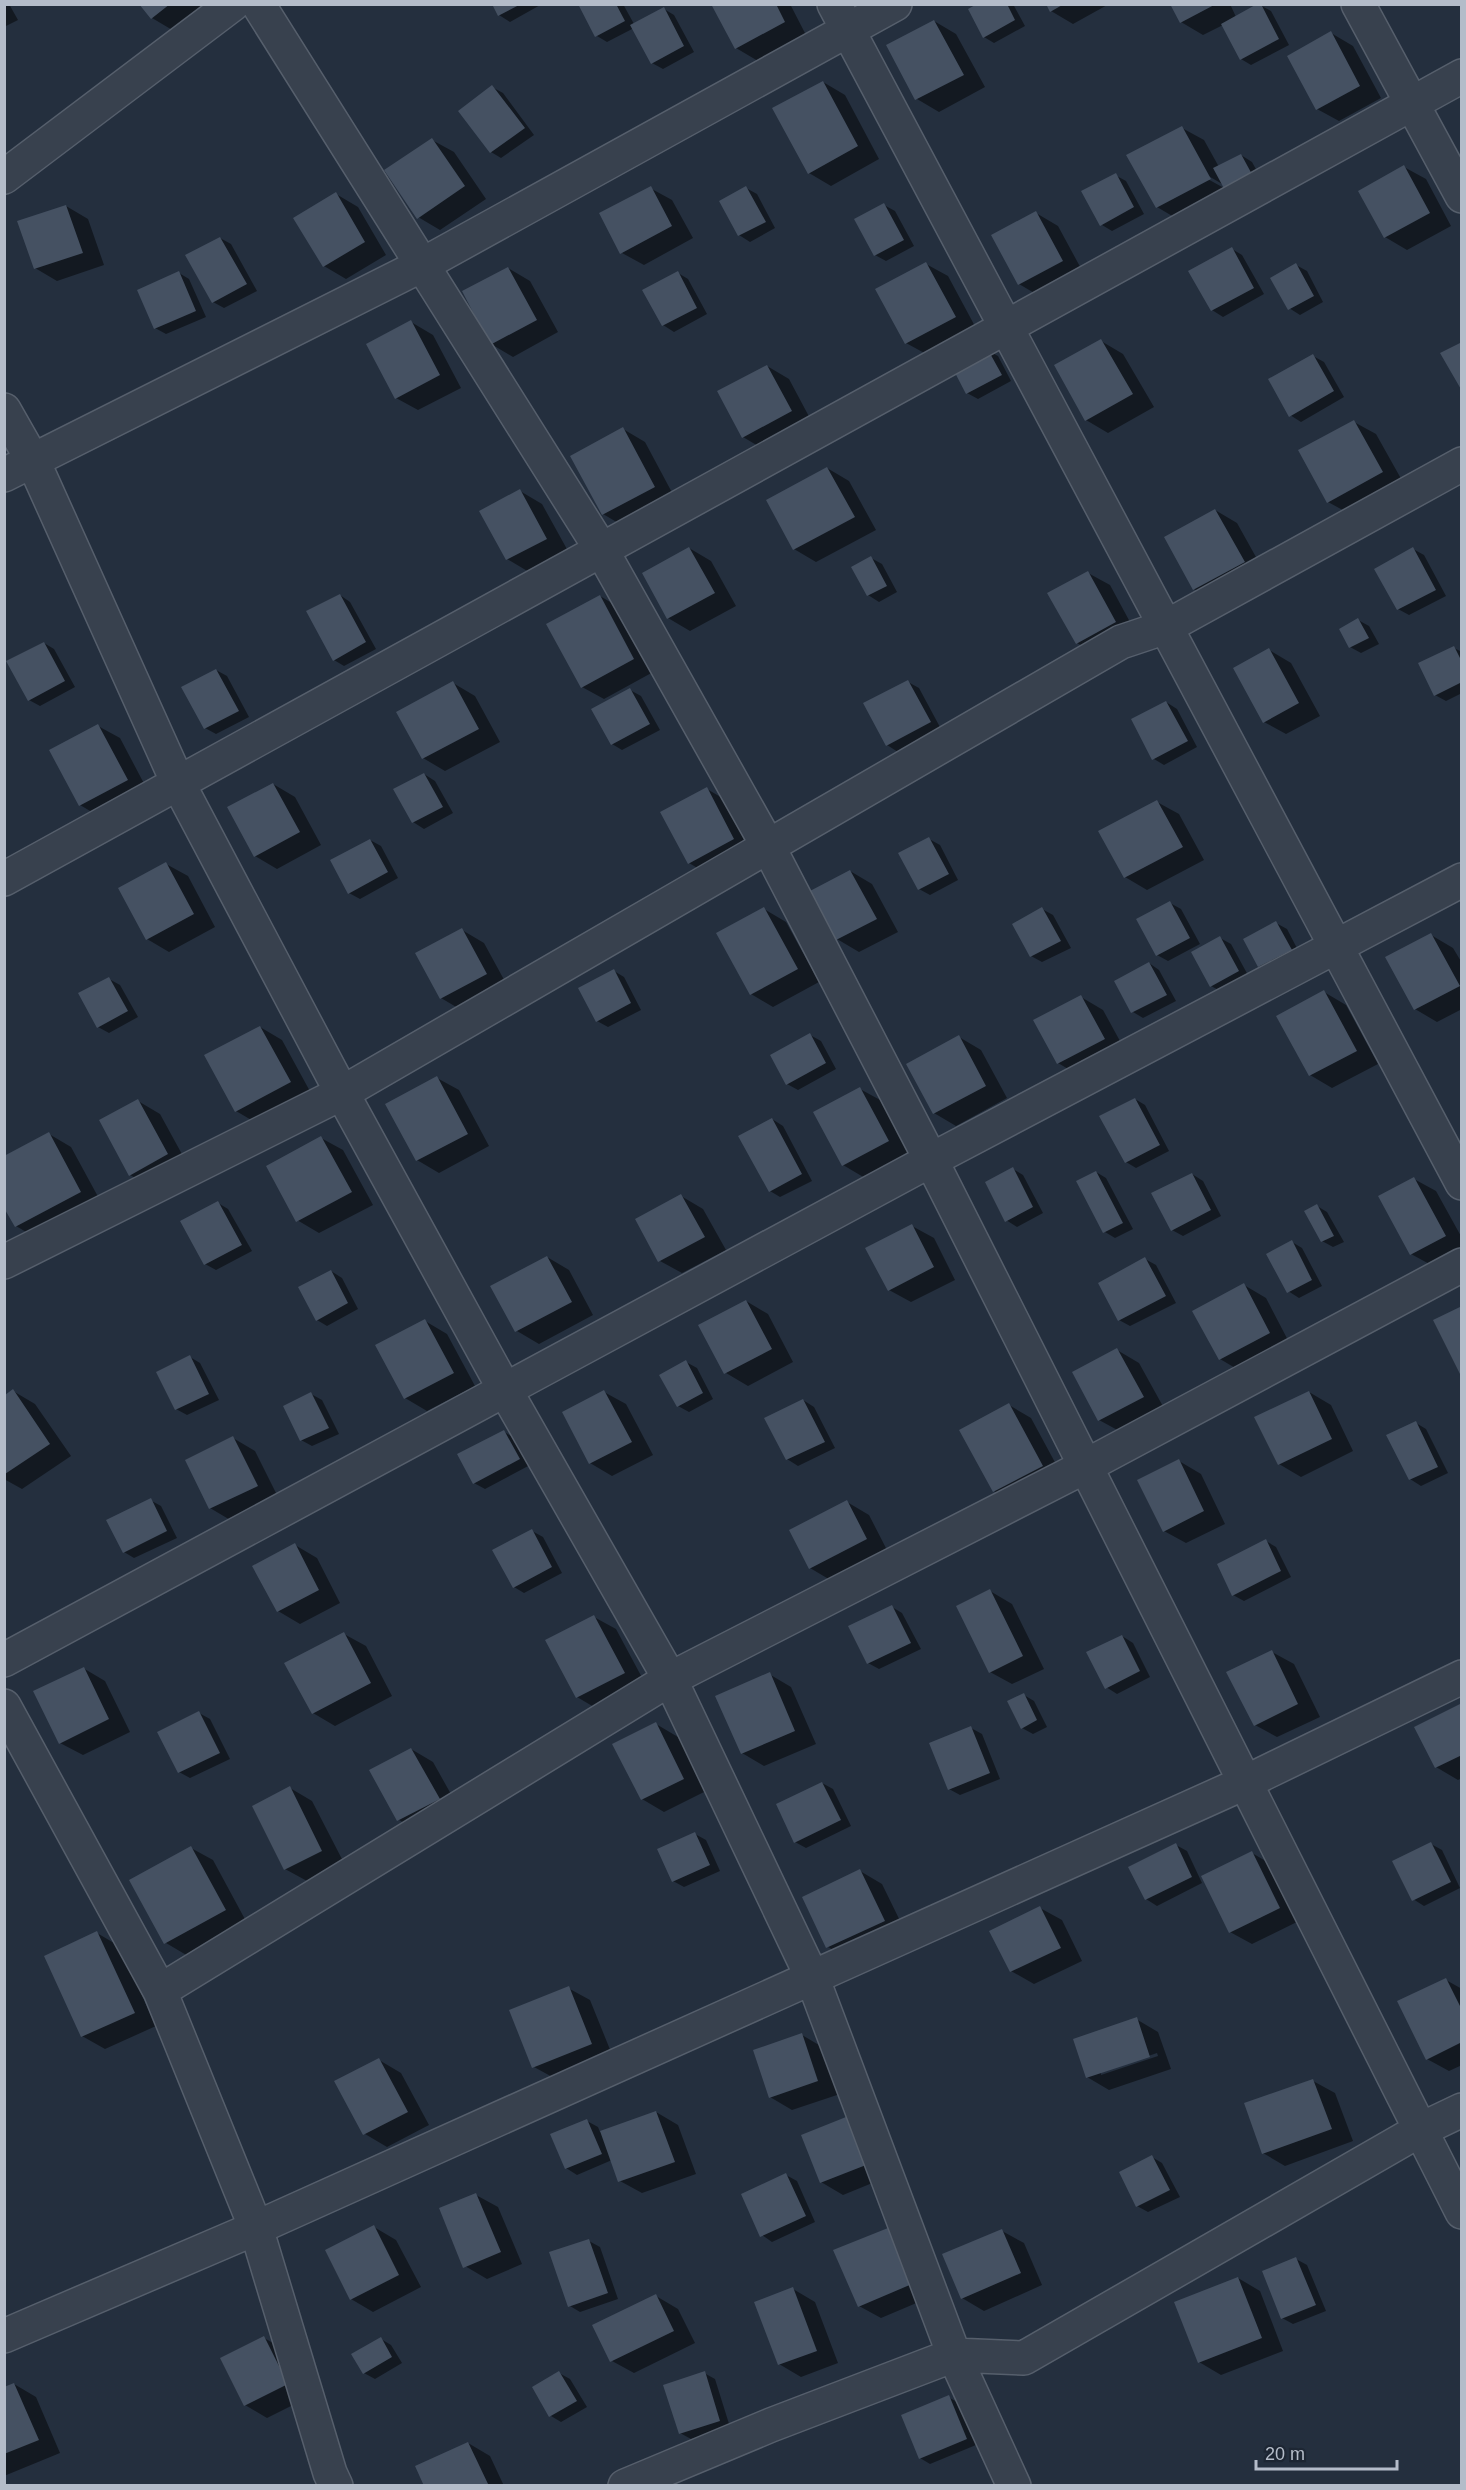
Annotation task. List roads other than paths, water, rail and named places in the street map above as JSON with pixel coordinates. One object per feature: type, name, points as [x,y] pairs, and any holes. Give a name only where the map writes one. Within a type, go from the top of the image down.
[{"type":"street","points":[[4,177],[233,4]]},
{"type":"street","points":[[258,4],[601,549],[768,846],[932,1160],[1084,1467],[1461,2212]]},
{"type":"street","points":[[19,468],[422,265],[842,18],[895,4]]},
{"type":"street","points":[[1358,4],[1461,196]]},
{"type":"street","points":[[842,18],[1004,327],[1461,1183]]},
{"type":"street","points":[[4,879],[1461,76]]},
{"type":"street","points":[[4,410],[19,468],[178,783],[342,1093],[505,1390],[670,1679],[813,1977],[954,2355],[1014,2486]]},
{"type":"street","points":[[4,1262],[342,1093],[1121,642],[1166,627],[1461,464]]},
{"type":"street","points":[[4,1660],[932,1160],[1461,880]]},
{"type":"street","points":[[160,1991],[670,1679],[1084,1467],[1461,1265]]},
{"type":"street","points":[[4,2336],[256,2228],[1244,1783],[1461,1677]]},
{"type":"street","points":[[4,1706],[160,1991],[256,2228],[330,2473],[336,2486]]},
{"type":"street","points":[[625,2486],[771,2425],[954,2355],[1024,2358],[1420,2130],[1461,2110]]}]
